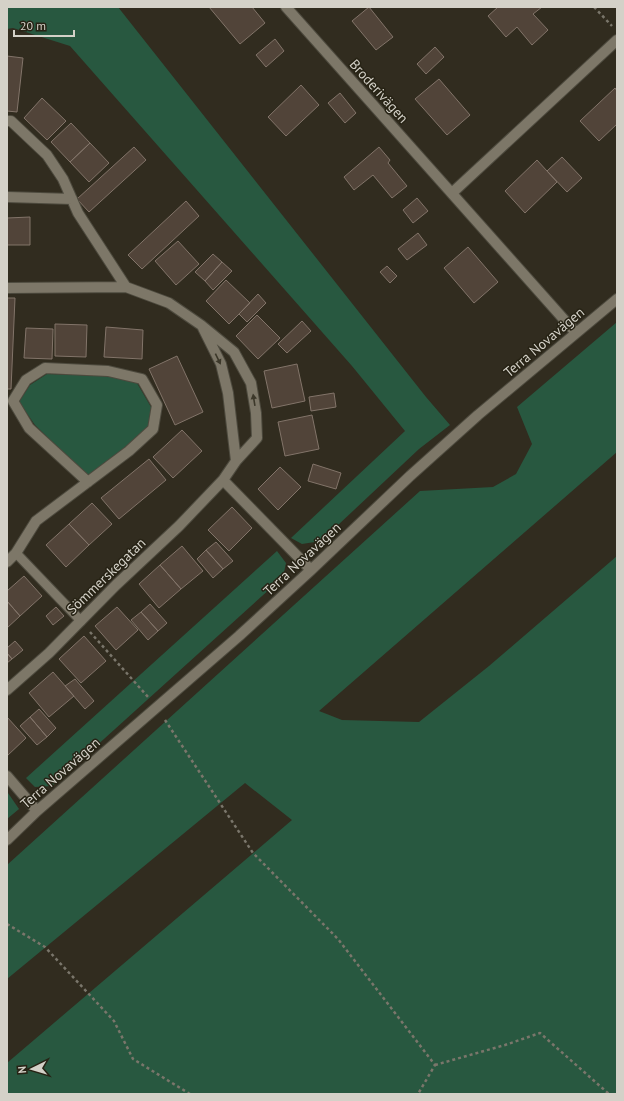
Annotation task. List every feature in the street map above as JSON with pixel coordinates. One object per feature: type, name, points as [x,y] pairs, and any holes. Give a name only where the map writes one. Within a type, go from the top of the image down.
[{"type":"street","name":"Broderivägen","points":[[286,7],[576,333]]},
{"type":"street","points":[[452,193],[617,40]]},
{"type":"street","points":[[7,121],[10,121],[47,155],[63,180],[78,213],[126,287]]},
{"type":"street","points":[[7,197],[72,199]]},
{"type":"street","name":"Sömmerskegatan","points":[[7,288],[126,287],[169,303],[201,324],[234,352],[251,383],[256,413],[257,438],[236,461],[223,480],[179,526],[116,585],[49,653],[7,690]]},
{"type":"street","name":"Terra Novavägen","points":[[7,840],[37,811],[239,636],[410,476],[478,415],[617,299]]},
{"type":"street","points":[[201,324],[221,364],[228,393],[236,461]]},
{"type":"street","points":[[7,562],[16,553],[36,521],[129,452],[153,429],[157,405],[142,379],[108,370],[45,368],[26,380],[13,401],[29,428],[88,482]]},
{"type":"street","points":[[223,480],[311,570]]},
{"type":"street","points":[[7,776],[37,811]]},
{"type":"lane","points":[[16,553],[81,621]]},
{"type":"path","points":[[594,7],[612,27]]},
{"type":"path","points":[[81,621],[157,708],[253,853],[338,939],[435,1065]]},
{"type":"path","points":[[7,924],[45,947],[114,1021],[133,1059],[190,1094]]},
{"type":"path","points":[[418,1094],[435,1065],[505,1045],[540,1033],[609,1094]]},
{"type":"green space","points":[[7,7],[118,7],[426,397],[450,425],[419,449],[321,541],[302,544],[291,538],[405,431],[352,366],[70,46],[13,28],[7,29]]},
{"type":"green space","points":[[617,322],[617,452],[319,711],[342,720],[419,722],[489,666],[617,556],[617,1094],[7,1094],[7,1063],[292,820],[245,783],[7,979],[7,865],[420,491],[493,487],[516,474],[532,444],[517,407]]},
{"type":"green space","points":[[47,374],[108,376],[137,383],[151,407],[148,427],[121,451],[87,476],[35,425],[19,402],[30,385]]},
{"type":"green space","points":[[277,551],[286,563],[283,577],[52,786],[35,787],[26,778]]},
{"type":"green space","points":[[8,793],[19,809],[7,819],[7,794]]},
{"type":"building","points":[[209,7],[252,7],[265,23],[240,44]]},
{"type":"building","points":[[369,7],[393,37],[376,50],[352,21]]},
{"type":"building","points":[[498,7],[542,7],[533,14],[548,30],[532,45],[517,27],[506,37],[488,16]]},
{"type":"building","points":[[275,39],[284,51],[266,67],[256,55]]},
{"type":"building","points":[[435,47],[444,57],[426,74],[417,64]]},
{"type":"building","points":[[7,56],[23,58],[17,112],[7,111]]},
{"type":"building","points":[[439,79],[470,115],[447,135],[415,99]]},
{"type":"building","points":[[301,85],[319,105],[286,136],[268,117]]},
{"type":"building","points":[[615,88],[617,91],[617,124],[599,141],[580,121]]},
{"type":"building","points":[[340,93],[356,113],[345,123],[328,103]]},
{"type":"building","points":[[42,98],[66,121],[47,140],[24,118]]},
{"type":"building","points":[[71,123],[90,143],[70,162],[51,142]]},
{"type":"building","points":[[90,143],[109,163],[89,182],[70,162]]},
{"type":"building","points":[[134,147],[146,160],[89,212],[77,199]]},
{"type":"building","points":[[379,147],[390,160],[388,163],[407,186],[392,198],[373,175],[354,190],[344,177]]},
{"type":"building","points":[[562,157],[582,178],[567,192],[547,171]]},
{"type":"building","points":[[537,160],[557,182],[525,213],[505,191]]},
{"type":"building","points":[[417,198],[428,211],[413,223],[403,210]]},
{"type":"building","points":[[186,201],[199,216],[142,269],[128,255]]},
{"type":"building","points":[[30,217],[30,245],[7,245],[7,218]]},
{"type":"building","points":[[418,233],[427,245],[407,260],[398,249]]},
{"type":"building","points":[[178,241],[199,264],[176,285],[155,261]]},
{"type":"building","points":[[468,247],[498,282],[474,303],[444,268]]},
{"type":"building","points":[[213,254],[222,262],[205,281],[195,272]]},
{"type":"building","points":[[222,262],[232,271],[213,290],[205,281]]},
{"type":"building","points":[[387,266],[397,276],[390,283],[380,272]]},
{"type":"building","points":[[226,280],[250,303],[229,324],[206,301]]},
{"type":"building","points":[[258,294],[266,303],[247,322],[239,314]]},
{"type":"building","points":[[7,298],[15,298],[11,389],[7,389]]},
{"type":"building","points":[[257,315],[280,338],[258,359],[236,336]]},
{"type":"building","points":[[302,321],[311,331],[287,353],[278,344]]},
{"type":"building","points":[[55,324],[87,325],[86,357],[55,356]]},
{"type":"building","points":[[106,327],[143,330],[142,359],[104,357]]},
{"type":"building","points":[[26,328],[53,329],[52,359],[24,358]]},
{"type":"building","points":[[177,356],[203,412],[175,425],[149,369]]},
{"type":"building","points":[[297,364],[305,401],[272,408],[264,371]]},
{"type":"building","points":[[334,393],[336,407],[311,411],[309,397]]},
{"type":"building","points":[[312,415],[319,449],[285,456],[278,422]]},
{"type":"building","points":[[182,430],[202,451],[173,478],[153,457]]},
{"type":"building","points":[[149,459],[166,480],[119,519],[101,498]]},
{"type":"building","points":[[313,464],[341,473],[336,489],[308,481]]},
{"type":"building","points":[[280,467],[301,487],[278,510],[258,489]]},
{"type":"building","points":[[92,503],[112,524],[89,545],[69,524]]},
{"type":"building","points":[[232,507],[252,528],[229,551],[208,530]]},
{"type":"building","points":[[69,524],[89,545],[66,567],[46,545]]},
{"type":"building","points":[[216,542],[233,561],[223,569],[206,550]]},
{"type":"building","points":[[182,546],[203,571],[181,589],[160,565]]},
{"type":"building","points":[[206,550],[223,569],[213,578],[197,559]]},
{"type":"building","points":[[160,565],[181,589],[159,608],[139,584]]},
{"type":"building","points":[[24,576],[42,596],[20,616],[7,601],[7,591]]},
{"type":"building","points":[[7,601],[20,616],[7,628]]},
{"type":"building","points":[[150,604],[167,623],[158,631],[141,612]]},
{"type":"building","points":[[56,607],[64,616],[53,625],[46,616]]},
{"type":"building","points":[[117,607],[138,630],[116,650],[95,626]]},
{"type":"building","points":[[141,612],[158,631],[148,640],[131,620]]},
{"type":"building","points":[[84,636],[106,661],[81,683],[59,659]]},
{"type":"building","points":[[15,641],[23,650],[12,659],[7,653],[7,648]]},
{"type":"building","points":[[7,653],[12,659],[7,663]]},
{"type":"building","points":[[53,672],[74,696],[49,717],[29,693]]},
{"type":"building","points":[[75,679],[94,701],[85,709],[65,686]]},
{"type":"building","points":[[39,709],[56,728],[47,737],[30,717]]},
{"type":"building","points":[[7,717],[26,738],[7,756]]},
{"type":"building","points":[[30,717],[47,737],[37,745],[20,726]]}]
